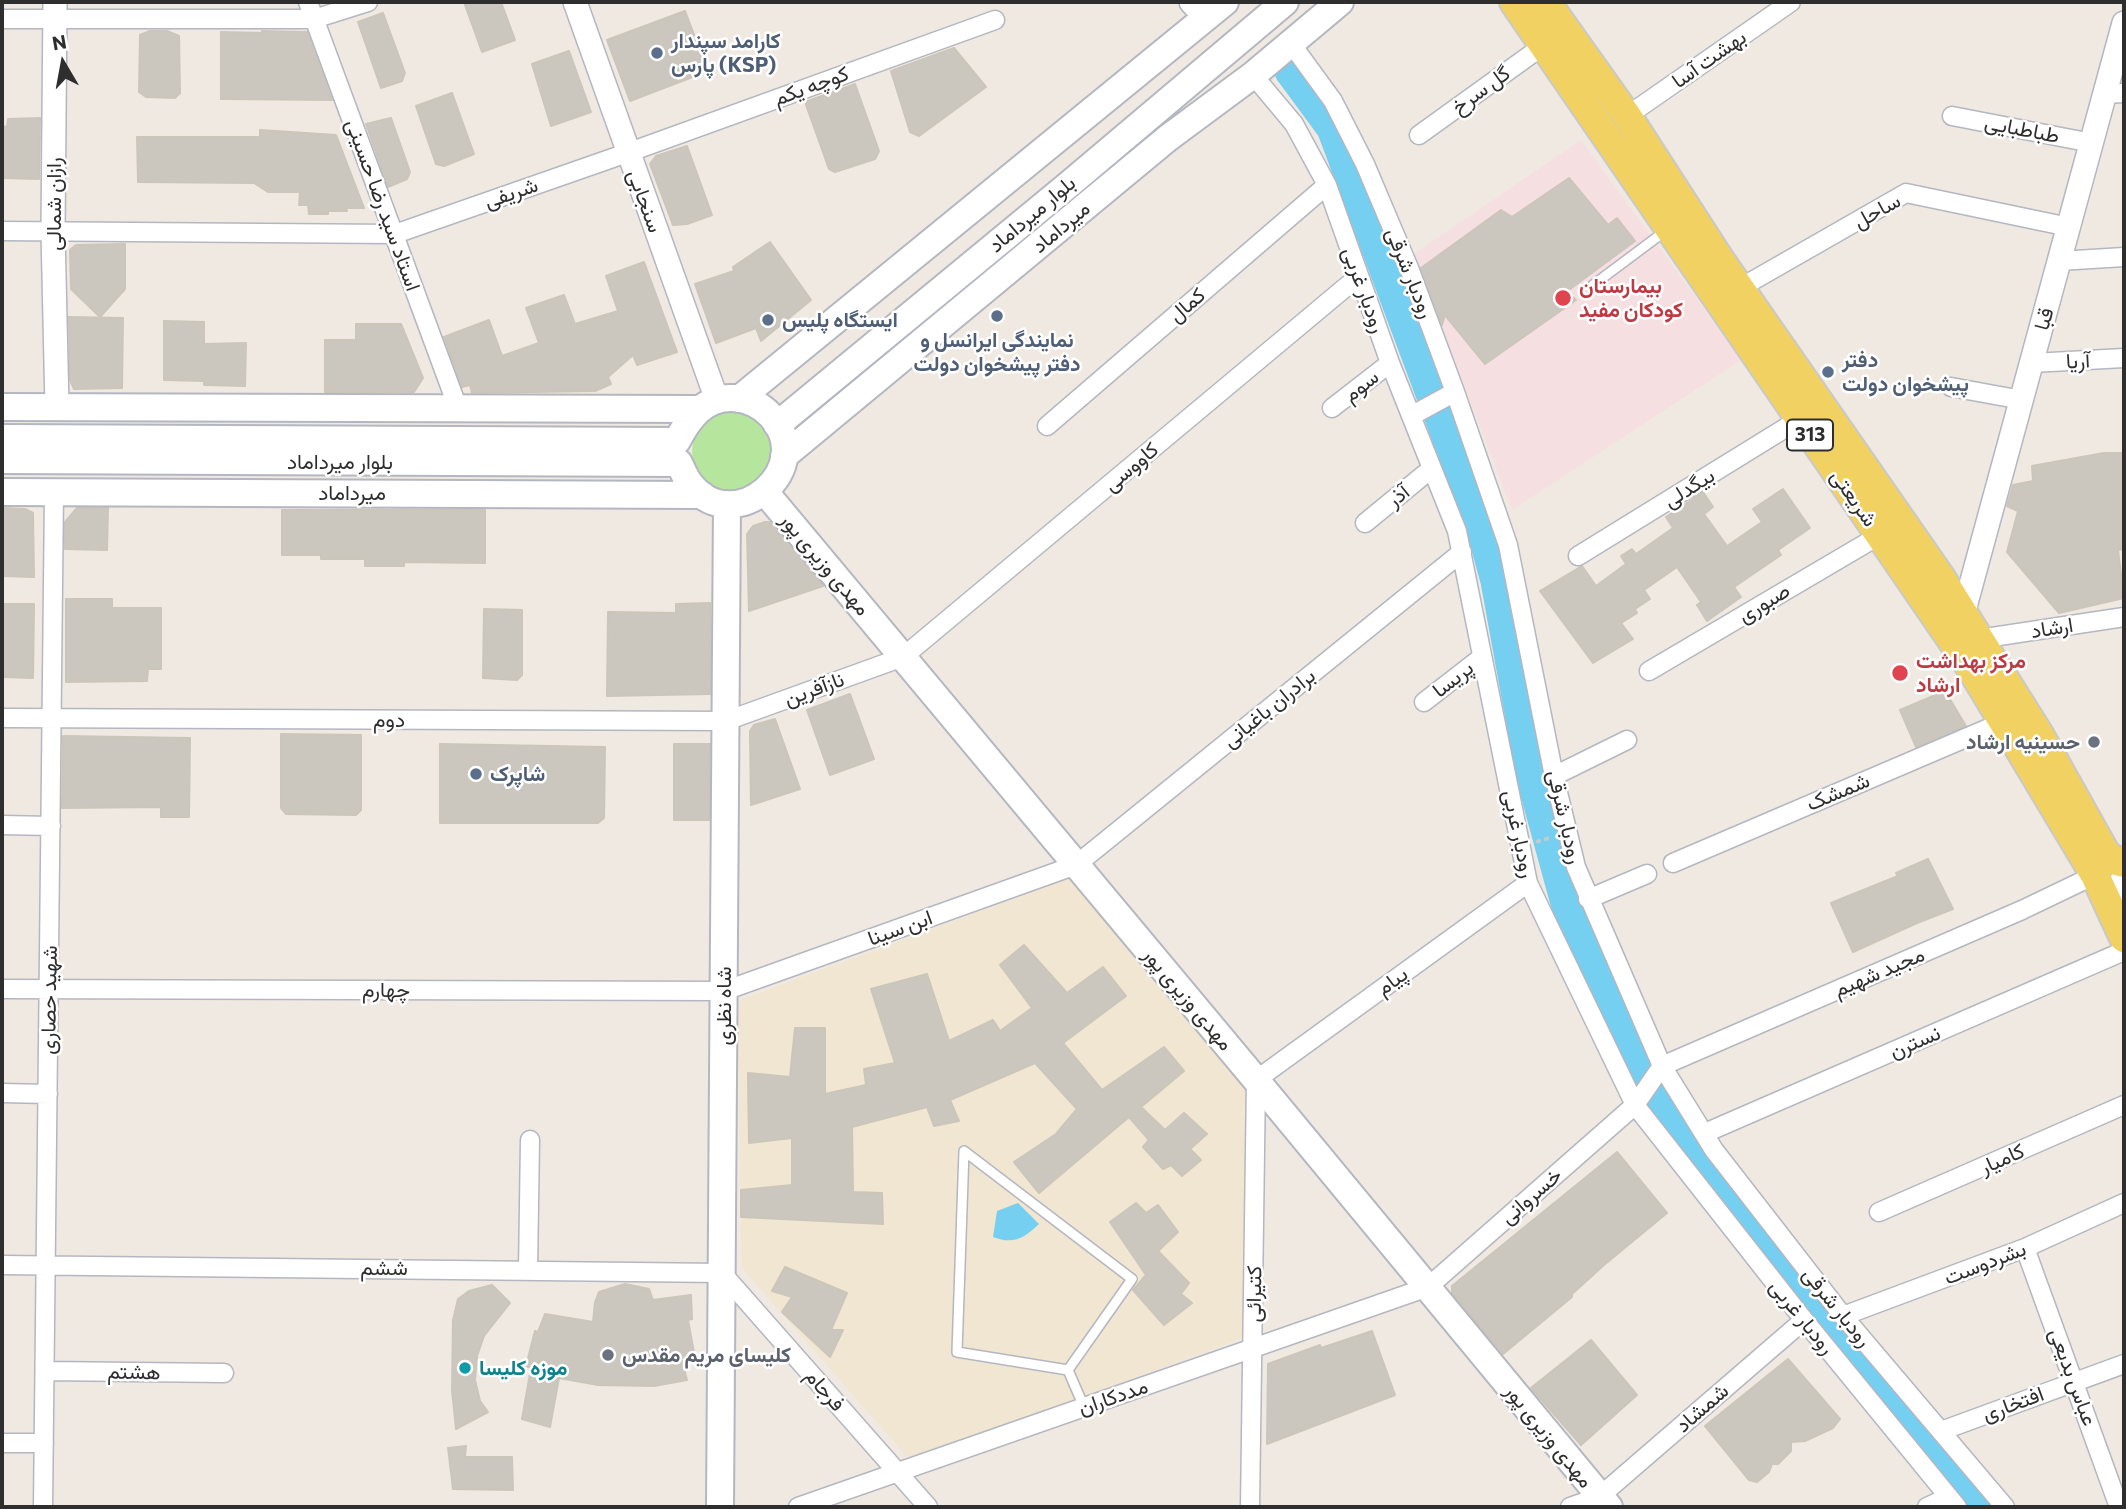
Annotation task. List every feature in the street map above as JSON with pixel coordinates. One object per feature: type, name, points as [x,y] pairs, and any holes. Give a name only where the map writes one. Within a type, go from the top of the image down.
[{"type":"main road","name":"بلوار میرداماد","points":[[777,425],[1285,2]]},
{"type":"main road","name":"میرداماد","points":[[784,456],[1168,138],[1253,75],[1340,2]]},
{"type":"main road","name":"شریعتی","points":[[1514,2],[1971,667],[2095,875],[2124,938]]},
{"type":"main road","name":"شریعتی","points":[[1546,2],[1627,116],[1740,288],[1964,614],[2040,736],[2110,858],[2124,863]]},
{"type":"main road","name":"بلوار میرداماد","points":[[718,403],[844,313],[1207,7]]},
{"type":"main road","points":[[1067,186],[1168,138]]},
{"type":"main road","points":[[844,313],[831,345],[834,353],[842,355],[877,342]]},
{"type":"main road","points":[[2,407],[458,408],[718,403],[757,405],[768,413],[777,425],[782,436],[784,456],[782,468],[765,492],[741,503],[716,502],[702,495],[690,484],[678,452],[686,424],[718,403]]},
{"type":"main road","name":"بلوار میرداماد","points":[[2,438],[678,452]]},
{"type":"main road","name":"بلوار میرداماد","points":[[2,460],[678,452]]},
{"type":"main road","name":"میرداماد","points":[[2,492],[702,495]]},
{"type":"main road","name":"مهدی وزیری پور","points":[[765,492],[1604,1502]]},
{"type":"main road","name":"شاه نظری","points":[[720,1507],[727,504]]},
{"type":"main road","points":[[2124,880],[2120,894],[2124,915]]},
{"type":"street","name":"استاد سید رضا حسینی","points":[[308,2],[458,408]]},
{"type":"street","points":[[2,19],[55,10],[314,19],[368,2]]},
{"type":"street","name":"سنجابی","points":[[575,2],[718,403]]},
{"type":"street","name":"بهشت آسا","points":[[1627,116],[1791,2]]},
{"type":"street","name":"رازان شمالی","points":[[55,10],[53,232],[57,407]]},
{"type":"street","name":"کوچه یکم","points":[[627,153],[995,20]]},
{"type":"street","name":"قبا","points":[[1964,614],[2092,143],[2115,94],[2124,23]]},
{"type":"street","name":"رودبار شرقی","points":[[1290,42],[1333,101],[1365,164],[1409,268],[1455,392],[1508,545],[1554,776],[1576,867],[1662,1066],[1714,1150],[1843,1316],[2005,1507]]},
{"type":"street","name":"گل سرخ","points":[[1419,135],[1544,45]]},
{"type":"street","name":"رودبار غربی","points":[[1253,75],[1294,124],[1326,186],[1390,363],[1457,531],[1528,883],[1634,1105],[1804,1320],[1953,1502]]},
{"type":"street","name":"طباطبایی","points":[[1952,116],[2092,143]]},
{"type":"street","name":"شریفی","points":[[395,233],[627,153]]},
{"type":"street","name":"کمال","points":[[1047,425],[1326,186]]},
{"type":"street","name":"ساحل","points":[[1740,288],[1906,193],[2069,227]]},
{"type":"street","points":[[2,231],[395,233]]},
{"type":"street","points":[[2060,261],[2124,257]]},
{"type":"street","name":"کاووسی","points":[[903,657],[1359,276]]},
{"type":"street","name":"آریا","points":[[2032,363],[2124,358]]},
{"type":"street","name":"سوم","points":[[1332,408],[1390,363]]},
{"type":"street","points":[[1951,387],[2022,400]]},
{"type":"street","points":[[1411,416],[1455,392]]},
{"type":"street","name":"بیگدلی","points":[[1578,556],[1800,419]]},
{"type":"street","name":"آذر","points":[[1365,523],[1431,469]]},
{"type":"street","name":"شهید حصاری","points":[[43,1507],[54,492]]},
{"type":"street","name":"صبوری","points":[[1649,671],[1880,535]]},
{"type":"street","name":"برادران باغیانی","points":[[1076,865],[1462,552]]},
{"type":"street","name":"ارشاد","points":[[1979,639],[2124,617]]},
{"type":"street","name":"نازآفرین","points":[[726,721],[903,657]]},
{"type":"street","name":"پریسا","points":[[1424,702],[1482,657]]},
{"type":"street","name":"دوم","points":[[2,718],[726,721]]},
{"type":"street","name":"شمشک","points":[[1673,863],[2003,722]]},
{"type":"street","points":[[1554,776],[1627,740]]},
{"type":"street","points":[[2,825],[51,826]]},
{"type":"street","name":"ابن سینا","points":[[724,991],[1076,865]]},
{"type":"street","points":[[1588,899],[1647,874]]},
{"type":"street","name":"مجید شهیم","points":[[1662,1066],[2022,910],[2095,875]]},
{"type":"street","name":"پیام","points":[[1256,1080],[1528,883]]},
{"type":"street","name":"نسترن","points":[[1705,1133],[2124,951]]},
{"type":"street","name":"چهارم","points":[[2,989],[724,991]]},
{"type":"street","name":"خسروانی","points":[[1428,1287],[1634,1105],[1662,1066]]},
{"type":"street","name":"کتیرائی","points":[[1250,1507],[1256,1080]]},
{"type":"street","points":[[2,1093],[48,1094]]},
{"type":"street","name":"کامیار","points":[[1880,1212],[2124,1105]]},
{"type":"street","points":[[527,1270],[530,1140]]},
{"type":"street","name":"بشردوست","points":[[1843,1316],[2025,1248],[2124,1203]]},
{"type":"street","name":"عباس بدیعی","points":[[2025,1248],[2119,1507]]},
{"type":"street","name":"ششم","points":[[2,1265],[722,1273]]},
{"type":"street","name":"فرجام","points":[[722,1273],[929,1507]]},
{"type":"street","name":"مددکاران","points":[[798,1507],[1428,1287]]},
{"type":"street","name":"شمشاد","points":[[1604,1502],[1804,1320]]},
{"type":"street","name":"افتخاری","points":[[1941,1431],[2124,1364]]},
{"type":"street","name":"هشتم","points":[[45,1371],[224,1373]]},
{"type":"street","points":[[2,1443],[44,1443]]},
{"type":"street","points":[[1570,1507],[1604,1502]]},
{"type":"street","points":[[1927,1507],[1953,1502]]},
{"type":"lane","points":[[1593,285],[1669,228]]},
{"type":"lane","points":[[964,1151],[1132,1279],[1068,1370],[957,1352],[964,1151]]},
{"type":"lane","points":[[1068,1370],[1083,1407]]},
{"type":"path","points":[[1520,846],[1568,832]]},
{"type":"shaded area","name":"بیمارستان کودکان مفید","points":[[1581,140],[1741,360],[1512,510],[1414,254]]},
{"type":"shaded area","points":[[1073,877],[1247,1086],[1243,1338],[910,1460],[742,1268],[737,1001]]},
{"type":"green space","points":[[732,412],[747,415],[760,424],[769,437],[772,452],[769,467],[760,480],[747,489],[732,492],[717,489],[704,480],[695,467],[692,452],[695,437],[704,424],[717,415]]},
{"type":"water","points":[[1018,1203],[1039,1224],[1018,1239],[993,1237],[997,1211]]},
{"type":"building","points":[[464,2],[501,2],[515,40],[482,52]]},
{"type":"building","name":"کارامد سپندار پارس (KSP)","points":[[685,11],[706,66],[703,73],[630,101],[607,40]]},
{"type":"building","points":[[383,13],[405,73],[402,81],[381,88],[358,22]]},
{"type":"building","points":[[150,31],[167,31],[179,36],[180,93],[175,98],[146,97],[139,92],[140,35]]},
{"type":"building","points":[[221,32],[307,32],[332,100],[221,99]]},
{"type":"building","points":[[954,48],[986,87],[919,136],[910,132],[891,71]]},
{"type":"building","points":[[569,51],[591,112],[551,126],[532,64]]},
{"type":"building","points":[[855,84],[879,151],[875,159],[835,172],[829,169],[805,102]]},
{"type":"building","points":[[452,93],[474,154],[444,166],[436,164],[416,106]]},
{"type":"building","points":[[40,118],[39,179],[2,178],[2,126],[7,127],[8,119]]},
{"type":"building","points":[[391,118],[410,172],[407,179],[388,187],[366,124]]},
{"type":"building","points":[[260,130],[336,135],[364,208],[309,214],[308,205],[299,205],[300,192],[268,192],[254,183],[138,182],[137,137],[260,137]]},
{"type":"building","points":[[687,146],[712,215],[687,224],[673,225],[650,164],[656,156]]},
{"type":"building","points":[[1569,178],[1608,225],[1617,218],[1635,241],[1566,292],[1576,300],[1485,364],[1445,315],[1442,325],[1421,268],[1501,210],[1512,217]]},
{"type":"building","points":[[770,242],[811,300],[761,341],[756,328],[716,343],[695,284],[734,271],[733,267]]},
{"type":"building","points":[[125,244],[125,289],[100,317],[71,289],[70,250],[76,245]]},
{"type":"building","points":[[644,262],[677,352],[637,365],[633,355],[608,377],[611,384],[595,391],[472,393],[470,385],[462,387],[444,337],[489,320],[502,356],[539,343],[526,308],[564,295],[575,324],[618,311],[606,276]]},
{"type":"building","points":[[69,317],[123,318],[122,388],[74,389],[70,380]]},
{"type":"building","points":[[164,321],[204,322],[204,344],[246,343],[245,386],[164,380]]},
{"type":"building","points":[[356,324],[401,324],[423,378],[414,392],[325,392],[325,340],[356,340]]},
{"type":"building","points":[[2104,453],[2124,453],[2124,549],[2118,550],[2124,598],[2059,613],[2007,552],[2018,511],[2007,506],[2013,485],[2033,481],[2032,466]]},
{"type":"building","points":[[1783,489],[1810,528],[1778,550],[1781,555],[1734,587],[1741,597],[1707,621],[1697,605],[1701,602],[1677,567],[1644,590],[1650,599],[1635,609],[1637,613],[1621,623],[1633,639],[1593,663],[1540,591],[1582,566],[1596,586],[1626,564],[1621,556],[1632,549],[1636,554],[1673,528],[1666,517],[1703,492],[1713,507],[1704,514],[1727,546],[1762,522],[1753,509]]},
{"type":"building","points":[[2,508],[25,509],[33,513],[34,577],[2,576]]},
{"type":"building","points":[[77,508],[108,508],[107,550],[65,549],[65,522]]},
{"type":"building","points":[[282,510],[485,510],[485,563],[404,562],[404,566],[365,566],[365,559],[321,559],[321,555],[282,555]]},
{"type":"building","points":[[769,522],[823,586],[749,611],[747,534],[753,526]]},
{"type":"building","points":[[66,599],[112,599],[112,608],[161,608],[161,669],[148,669],[147,681],[66,682]]},
{"type":"building","points":[[710,603],[710,694],[607,696],[608,612],[676,613],[676,604]]},
{"type":"building","points":[[2,604],[34,604],[33,678],[2,677]]},
{"type":"building","points":[[484,609],[522,610],[522,675],[517,680],[483,678]]},
{"type":"building","points":[[1945,691],[1966,726],[1916,747],[1900,710]]},
{"type":"building","points":[[850,694],[874,759],[830,775],[807,710]]},
{"type":"building","points":[[775,719],[800,789],[751,805],[750,731],[754,725]]},
{"type":"building","points":[[281,734],[361,735],[361,810],[356,815],[286,814],[281,808]]},
{"type":"building","points":[[63,736],[190,738],[189,817],[161,817],[161,807],[62,808]]},
{"type":"building","points":[[440,744],[605,747],[604,818],[598,823],[440,823]]},
{"type":"building","points":[[674,744],[710,744],[709,820],[674,820]]},
{"type":"building","points":[[1928,859],[1953,909],[1853,952],[1831,903],[1898,876],[1896,873]]},
{"type":"building","points":[[1024,945],[1067,993],[1103,967],[1126,996],[1063,1043],[1102,1090],[1164,1047],[1184,1071],[1141,1107],[1165,1130],[1184,1113],[1207,1134],[1190,1149],[1201,1160],[1182,1176],[1171,1165],[1163,1169],[1143,1147],[1149,1140],[1129,1117],[1039,1193],[1014,1162],[1056,1134],[1077,1109],[1035,1063],[950,1100],[959,1121],[934,1126],[927,1107],[852,1127],[853,1192],[882,1193],[883,1224],[741,1217],[741,1190],[792,1185],[792,1138],[749,1143],[748,1073],[790,1077],[795,1028],[825,1028],[825,1094],[866,1085],[864,1069],[895,1063],[871,989],[927,974],[949,1041],[993,1020],[1000,1031],[1032,1008],[1000,965]]},
{"type":"building","points":[[1617,1152],[1667,1213],[1503,1354],[1452,1293],[1452,1286]]},
{"type":"building","points":[[1136,1203],[1146,1213],[1158,1205],[1178,1232],[1158,1251],[1189,1283],[1181,1294],[1192,1303],[1164,1325],[1133,1290],[1146,1275],[1110,1222]]},
{"type":"building","points":[[785,1267],[847,1293],[831,1330],[843,1330],[830,1357],[782,1312],[792,1297],[772,1291]]},
{"type":"building","name":"کلیسای مریم مقدس","points":[[625,1284],[649,1289],[653,1300],[691,1295],[692,1319],[688,1320],[694,1353],[681,1358],[687,1380],[654,1386],[598,1385],[559,1378],[550,1427],[522,1419],[531,1368],[526,1366],[535,1331],[538,1332],[545,1314],[593,1322],[599,1292]]},
{"type":"building","name":"موزه کلیسا","points":[[492,1285],[510,1303],[484,1336],[477,1356],[475,1380],[480,1401],[488,1412],[456,1429],[452,1390],[453,1320],[458,1299],[469,1291]]},
{"type":"building","points":[[1372,1331],[1395,1395],[1267,1444],[1268,1364],[1320,1345],[1321,1348]]},
{"type":"building","points":[[1591,1340],[1637,1395],[1581,1445],[1531,1388]]},
{"type":"building","points":[[1788,1359],[1840,1419],[1833,1428],[1805,1441],[1791,1442],[1791,1451],[1778,1464],[1772,1464],[1769,1472],[1757,1482],[1749,1480],[1705,1426]]},
{"type":"building","points":[[466,1446],[465,1457],[512,1457],[513,1490],[453,1489],[448,1448]]},
{"type":"waterway","points":[[1291,71],[1333,128],[1483,530],[1497,581],[1533,779],[1567,903],[1631,1058],[1728,1196],[1877,1376],[1979,1507]]},
{"type":"place","name":"کارامد سپندار پارس (KSP)","points":[[657,53]]},
{"type":"place","name":"بیمارستان کودکان مفید","points":[[1563,298]]},
{"type":"place","name":"نمایندگی ایرانسل و دفتر پیشخوان دولت","points":[[997,316]]},
{"type":"place","name":"ایستگاه پلیس","points":[[768,320]]},
{"type":"place","name":"دفتر پیشخوان دولت","points":[[1828,372]]},
{"type":"place","name":"مرکز بهداشت ارشاد","points":[[1900,673]]},
{"type":"place","name":"حسینیه ارشاد","points":[[2094,742]]},
{"type":"place","name":"شاپرک","points":[[476,774]]},
{"type":"place","name":"کلیسای مریم مقدس","points":[[608,1355]]},
{"type":"place","name":"موزه کلیسا","points":[[465,1368]]}]
